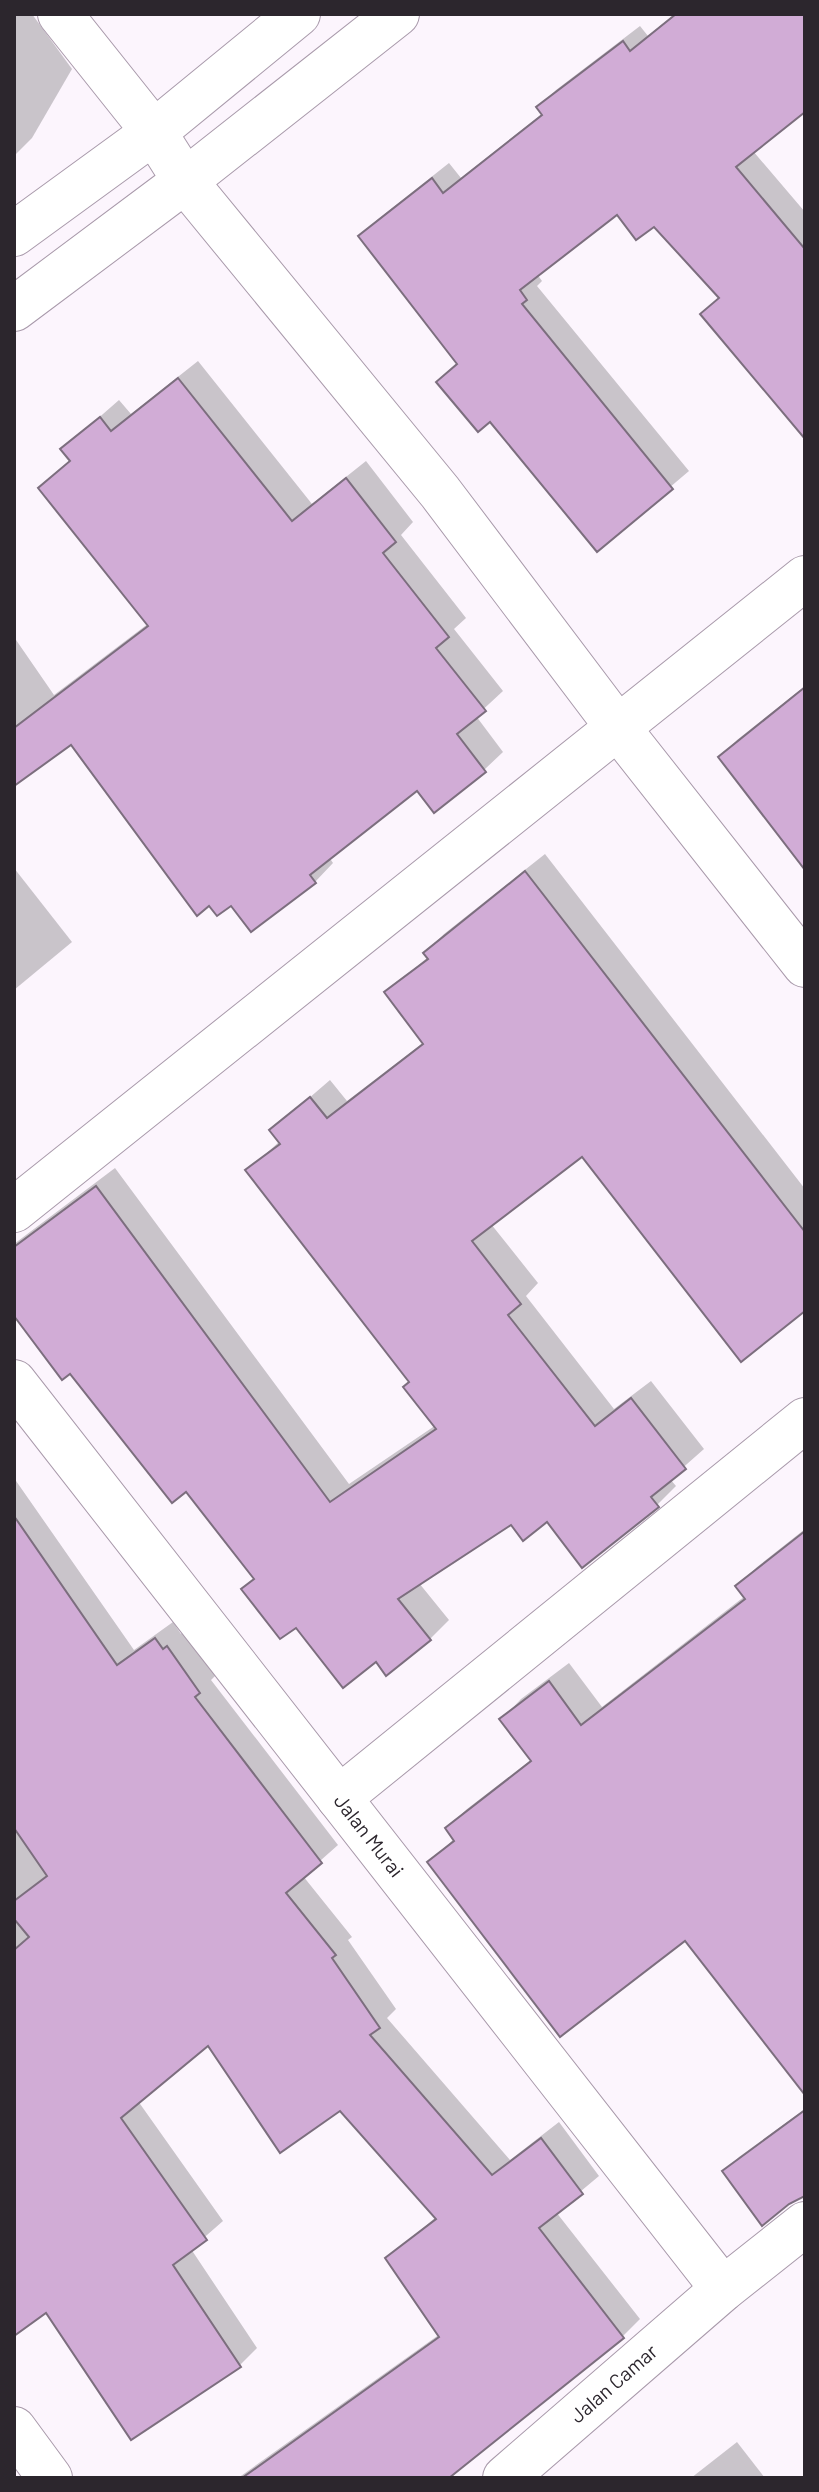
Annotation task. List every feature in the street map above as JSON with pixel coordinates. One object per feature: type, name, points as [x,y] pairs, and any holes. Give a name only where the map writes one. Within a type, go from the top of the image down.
[{"type":"street","points":[[60,14],[154,132],[185,181],[440,492],[619,729],[805,965]]},
{"type":"street","points":[[14,234],[154,132],[298,14]]},
{"type":"street","points":[[14,309],[185,181],[397,14]]},
{"type":"street","points":[[14,1210],[805,578]]},
{"type":"street","name":"Jalan Murai","points":[[14,1382],[723,2289]]},
{"type":"street","points":[[339,1798],[805,1420]]},
{"type":"street","name":"Jalan Camar","points":[[505,2478],[723,2289],[805,2224]]},
{"type":"street","points":[[14,2429],[50,2478]]},
{"type":"building","points":[[676,14],[805,14],[805,112],[736,167],[805,249],[805,439],[700,314],[719,298],[654,227],[636,240],[617,215],[520,290],[527,300],[522,304],[673,489],[597,552],[490,422],[478,432],[436,382],[457,364],[358,236],[432,178],[443,193],[542,115],[536,107],[623,41],[630,51]]},
{"type":"building","points":[[178,378],[292,521],[346,478],[396,542],[383,553],[449,637],[436,648],[486,711],[457,734],[486,772],[434,813],[417,791],[310,875],[316,883],[251,932],[231,906],[217,916],[209,906],[197,916],[71,745],[14,786],[14,728],[148,626],[38,488],[70,461],[60,449],[100,417],[111,431]]},
{"type":"building","points":[[805,687],[805,870],[718,757]]},
{"type":"building","points":[[525,871],[805,1232],[805,1311],[741,1362],[582,1157],[472,1241],[521,1304],[508,1315],[595,1426],[631,1398],[686,1469],[651,1497],[659,1507],[582,1568],[547,1522],[523,1541],[511,1525],[398,1599],[431,1640],[386,1676],[376,1662],[343,1688],[296,1628],[280,1639],[241,1589],[254,1579],[186,1492],[172,1503],[70,1374],[62,1380],[14,1316],[14,1247],[96,1186],[330,1502],[436,1429],[403,1387],[409,1382],[245,1170],[280,1144],[269,1130],[310,1097],[327,1118],[423,1044],[384,992],[428,959],[423,953]]},
{"type":"building","points":[[14,1516],[117,1665],[155,1638],[163,1649],[167,1646],[200,1693],[195,1697],[322,1863],[286,1893],[336,1955],[332,1958],[380,2028],[370,2035],[492,2175],[541,2138],[583,2194],[539,2228],[624,2338],[449,2478],[242,2478],[439,2337],[385,2258],[436,2219],[340,2111],[280,2153],[208,2046],[121,2118],[207,2240],[173,2265],[241,2367],[131,2440],[46,2313],[14,2336],[14,1950],[29,1937],[14,1919],[14,1901],[47,1876],[14,1828]]},
{"type":"building","points":[[805,1531],[805,2095],[685,1941],[560,2037],[427,1862],[454,1841],[445,1828],[531,1761],[499,1719],[549,1681],[581,1725],[745,1599],[735,1586]]},
{"type":"building","points":[[805,2110],[805,2196],[789,2204],[762,2226],[722,2171]]}]
